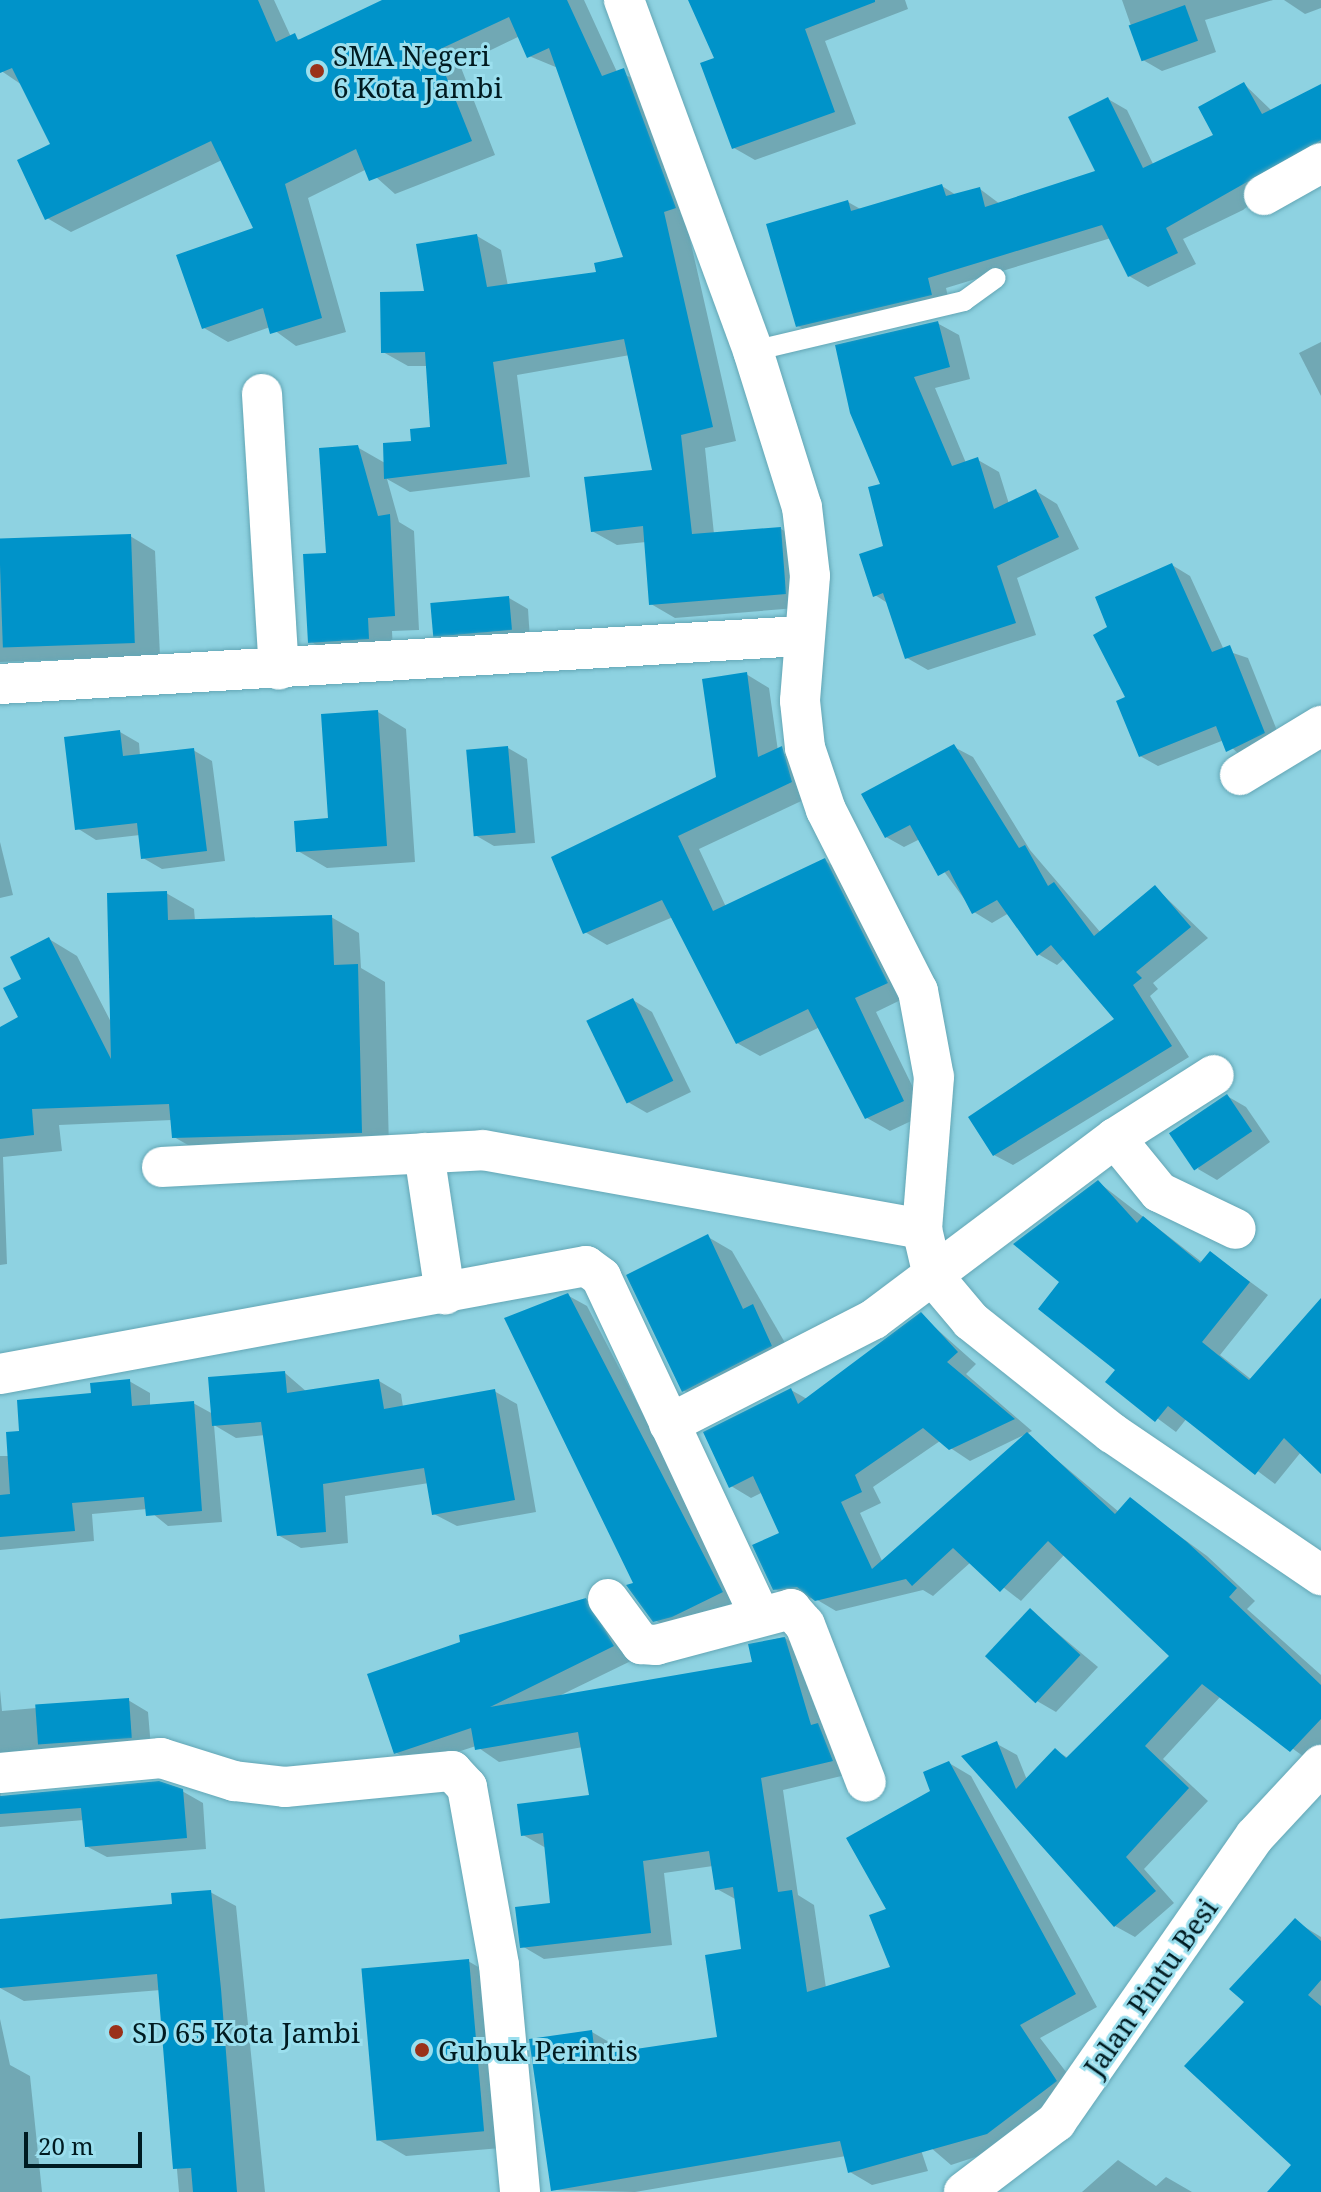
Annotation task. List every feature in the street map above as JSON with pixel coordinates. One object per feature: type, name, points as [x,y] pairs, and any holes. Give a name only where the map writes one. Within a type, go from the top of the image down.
[{"type":"street","points":[[624,0],[753,351],[802,507],[810,576],[802,636],[805,748],[826,810],[918,991],[934,1077],[922,1229],[933,1276],[971,1321],[1112,1433],[1314,1556]]},
{"type":"street","points":[[1264,195],[1321,163]]},
{"type":"street","points":[[262,394],[279,669]]},
{"type":"street","points":[[0,684],[279,669],[586,644],[802,636]]},
{"type":"street","points":[[1240,775],[1321,726]]},
{"type":"street","points":[[669,1424],[802,1360],[933,1276],[1115,1138],[1214,1075]]},
{"type":"street","points":[[1115,1138],[1159,1192],[1236,1229]]},
{"type":"street","points":[[162,1167],[483,1150],[922,1229]]},
{"type":"street","points":[[424,1153],[445,1294]]},
{"type":"street","points":[[0,1374],[445,1294],[578,1266],[594,1270],[758,1612]]},
{"type":"street","points":[[608,1599],[641,1644],[758,1612],[791,1609],[805,1625],[866,1782]]},
{"type":"street","points":[[0,1773],[161,1758],[234,1781],[285,1787],[452,1771],[467,1787],[499,1965],[520,2192]]},
{"type":"street","name":"Jalan Pintu Besi","points":[[964,2192],[1056,2122],[1255,1836],[1321,1765]]},
{"type":"lane","points":[[753,351],[951,305],[996,278]]},
{"type":"building","points":[[0,0],[258,0],[276,42],[295,33],[298,40],[382,0],[567,0],[602,76],[624,68],[676,208],[664,212],[713,427],[681,435],[692,534],[781,527],[786,594],[649,605],[643,526],[591,532],[584,477],[652,470],[624,339],[493,362],[507,464],[384,479],[383,443],[411,441],[410,429],[430,427],[425,352],[381,353],[380,292],[424,291],[416,244],[477,234],[487,287],[596,272],[594,263],[623,257],[549,48],[527,58],[509,17],[436,51],[472,141],[369,181],[356,149],[285,184],[322,318],[270,334],[263,308],[202,329],[176,255],[253,228],[211,141],[45,220],[17,160],[50,144],[12,68],[0,73]]},
{"type":"building","points":[[688,0],[875,2],[805,29],[835,112],[732,149],[700,63],[714,58]]},
{"type":"building","points":[[1185,5],[1198,41],[1142,61],[1129,26]]},
{"type":"building","points":[[1244,82],[1262,114],[1321,84],[1321,140],[1166,228],[1178,253],[1128,277],[1102,225],[928,278],[932,295],[796,327],[766,224],[848,200],[851,211],[942,184],[946,196],[980,187],[985,207],[1095,171],[1068,117],[1108,97],[1143,168],[1213,135],[1198,107]]},
{"type":"building","points":[[938,321],[950,367],[914,377],[952,466],[978,457],[994,509],[1036,489],[1059,537],[997,566],[1016,623],[905,659],[883,593],[873,597],[859,554],[883,546],[868,487],[880,484],[850,413],[835,345]]},
{"type":"building","points":[[358,445],[378,516],[390,514],[395,616],[368,618],[369,639],[308,643],[303,554],[326,553],[319,448]]},
{"type":"building","points":[[131,534],[135,643],[3,648],[0,539]]},
{"type":"building","points":[[1172,563],[1212,652],[1230,645],[1265,733],[1226,752],[1216,726],[1139,757],[1116,701],[1125,697],[1093,635],[1107,627],[1095,597]]},
{"type":"building","points":[[509,596],[512,630],[433,637],[430,603]]},
{"type":"building","points":[[747,672],[758,757],[782,746],[792,782],[678,836],[713,911],[825,858],[888,983],[855,998],[904,1101],[865,1119],[808,1009],[736,1044],[662,900],[583,934],[551,857],[716,777],[702,679]]},
{"type":"building","points":[[378,710],[387,846],[296,852],[294,821],[328,818],[321,714]]},
{"type":"building","points":[[120,730],[123,756],[194,748],[207,851],[141,859],[137,823],[75,830],[64,737]]},
{"type":"building","points":[[954,744],[1019,848],[1025,845],[1048,886],[1054,882],[1094,936],[1155,885],[1191,927],[1136,972],[1142,978],[1133,985],[1172,1046],[993,1156],[968,1117],[1114,1019],[1051,945],[1037,956],[997,900],[972,914],[949,870],[938,876],[910,825],[885,838],[861,794]]},
{"type":"building","points":[[508,746],[516,833],[474,836],[466,750]]},
{"type":"building","points":[[167,891],[168,920],[332,915],[334,965],[358,964],[362,1133],[172,1138],[169,1104],[32,1109],[34,1135],[0,1139],[0,1027],[18,1017],[3,988],[21,979],[10,957],[49,937],[111,1059],[107,893]]},
{"type":"building","points":[[633,998],[673,1081],[627,1103],[586,1021]]},
{"type":"building","points":[[1227,1094],[1252,1131],[1194,1170],[1169,1133]]},
{"type":"building","points":[[1098,1180],[1137,1223],[1143,1216],[1200,1263],[1210,1251],[1250,1282],[1202,1342],[1249,1380],[1321,1298],[1321,1474],[1284,1438],[1255,1475],[1168,1406],[1155,1422],[1105,1382],[1115,1370],[1038,1309],[1059,1282],[1013,1244]]},
{"type":"building","points":[[708,1234],[743,1309],[753,1304],[772,1346],[682,1392],[626,1275]]},
{"type":"building","points":[[568,1293],[723,1592],[672,1617],[653,1622],[626,1585],[633,1583],[504,1318]]},
{"type":"building","points":[[921,1312],[958,1352],[947,1362],[1015,1419],[949,1450],[923,1428],[855,1475],[862,1492],[841,1502],[872,1569],[1027,1432],[1115,1514],[1130,1497],[1187,1542],[1237,1588],[1229,1597],[1321,1685],[1321,1719],[1290,1752],[1202,1684],[1145,1746],[1189,1788],[1126,1857],[1156,1891],[1114,1927],[961,1756],[997,1741],[1016,1789],[1055,1748],[1066,1758],[1169,1656],[1048,1541],[1000,1592],[953,1548],[912,1586],[906,1579],[815,1601],[797,1587],[773,1590],[752,1545],[779,1533],[753,1476],[729,1488],[703,1432],[791,1388],[798,1404]]},
{"type":"building","points":[[285,1371],[287,1393],[379,1379],[384,1409],[495,1389],[515,1500],[432,1515],[424,1468],[323,1484],[326,1532],[277,1536],[261,1422],[212,1426],[208,1377]]},
{"type":"building","points":[[130,1379],[132,1406],[194,1401],[202,1511],[146,1516],[144,1497],[72,1503],[75,1531],[0,1537],[0,1495],[10,1494],[6,1432],[19,1431],[17,1400],[91,1393],[90,1383]]},
{"type":"building","points":[[586,1598],[614,1646],[490,1707],[752,1662],[748,1644],[785,1637],[811,1725],[818,1723],[833,1761],[761,1778],[778,1892],[792,1890],[807,1992],[890,1967],[869,1915],[886,1909],[846,1838],[930,1791],[923,1772],[949,1761],[1076,1994],[1020,2025],[1057,2081],[987,2134],[848,2173],[840,2141],[551,2191],[529,2039],[592,2030],[595,2055],[717,2037],[705,1955],[741,1949],[733,1887],[715,1890],[709,1851],[643,1861],[651,1933],[520,1948],[515,1907],[550,1903],[543,1833],[521,1836],[517,1804],[589,1795],[578,1732],[475,1750],[471,1728],[394,1754],[367,1674],[460,1642],[459,1635]]},
{"type":"building","points":[[1030,1608],[1080,1655],[1035,1703],[985,1656]]},
{"type":"building","points":[[129,1698],[132,1738],[38,1744],[35,1705]]},
{"type":"building","points":[[159,1781],[183,1789],[187,1838],[85,1847],[81,1808],[0,1814],[0,1796]]},
{"type":"building","points":[[211,1890],[237,2192],[193,2192],[191,2168],[173,2169],[157,1974],[0,1988],[0,1919],[172,1904],[171,1893]]},
{"type":"building","points":[[1295,1918],[1321,1941],[1321,1980],[1308,1995],[1321,2006],[1321,2192],[1267,2192],[1291,2165],[1184,2066],[1244,2002],[1229,1989]]},
{"type":"building","name":"Gubuk Perintis","points":[[469,1959],[484,2131],[376,2141],[361,1968]]},
{"type":"place","name":"SMA Negeri 6 Kota Jambi","points":[[317,71]]},
{"type":"place","name":"SD 65 Kota Jambi","points":[[116,2032]]},
{"type":"place","name":"Gubuk Perintis","points":[[422,2050]]}]
